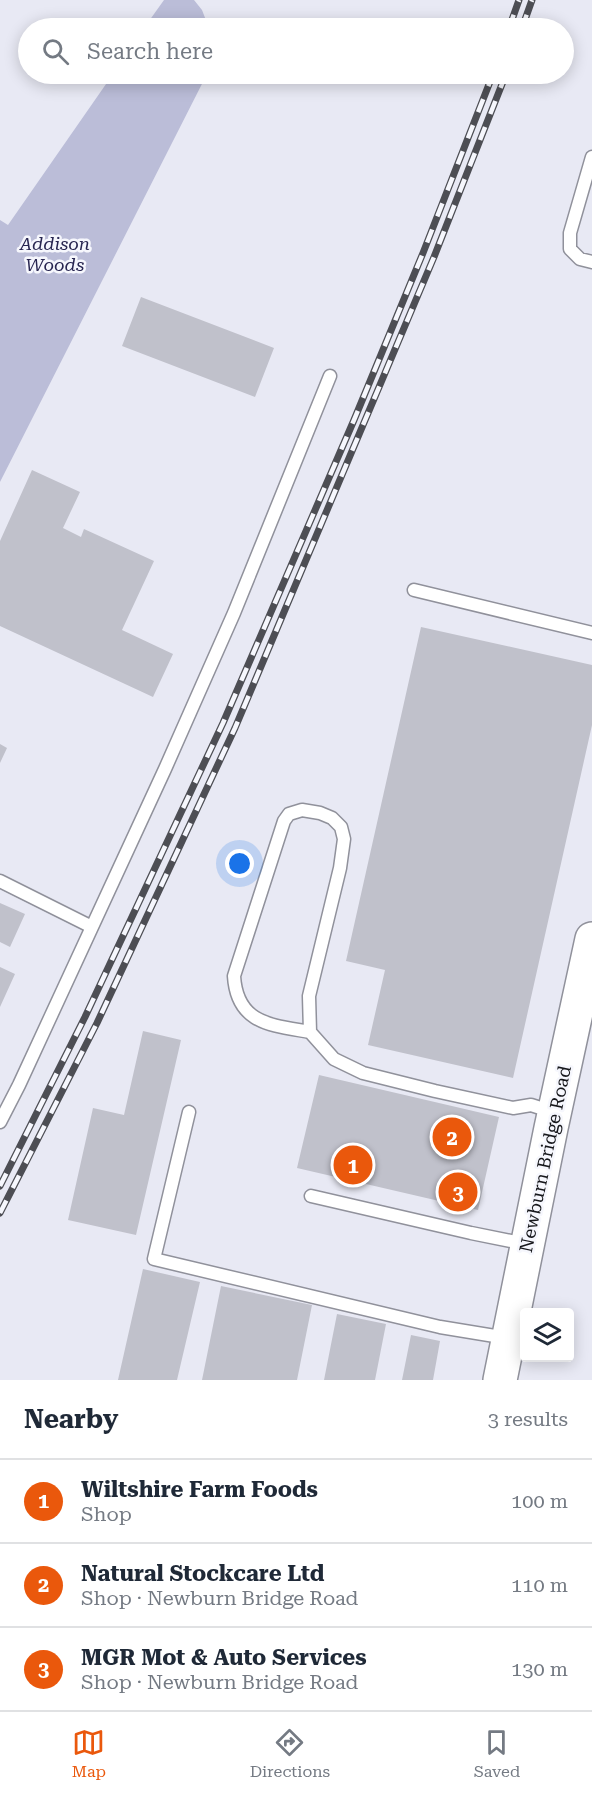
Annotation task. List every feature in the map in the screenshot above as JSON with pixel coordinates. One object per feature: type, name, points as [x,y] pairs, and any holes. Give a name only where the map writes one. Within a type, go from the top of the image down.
[{"type":"street","name":"Newburn Bridge Road","points":[[500,1380],[554,1112],[592,939]]},
{"type":"lane","points":[[592,158],[570,233],[570,249],[580,259],[592,262]]},
{"type":"lane","points":[[1,1118],[165,769],[234,613],[330,376]]},
{"type":"lane","points":[[414,590],[592,633]]},
{"type":"lane","points":[[310,1032],[309,996],[340,868],[344,839],[341,827],[332,818],[302,810],[289,814],[284,820],[234,976],[235,993],[241,1004],[249,1013],[267,1024],[310,1032],[334,1059],[363,1073],[513,1108],[531,1105],[554,1112]]},
{"type":"lane","points":[[0,881],[92,927]]},
{"type":"lane","points":[[189,1112],[154,1259],[440,1327],[508,1338]]},
{"type":"lane","points":[[311,1196],[528,1245]]},
{"type":"green space","points":[[164,0],[194,0],[205,18],[151,18]]},
{"type":"green space","name":"Addison Woods","points":[[106,84],[202,84],[0,482],[0,220],[8,225]]},
{"type":"building","points":[[141,297],[274,348],[255,397],[122,346]]},
{"type":"building","points":[[32,470],[80,492],[63,528],[81,537],[84,529],[154,561],[122,630],[173,654],[153,697],[0,626],[0,541]]},
{"type":"building","points":[[421,627],[592,665],[592,725],[513,1078],[368,1045],[385,970],[346,961]]},
{"type":"building","points":[[0,744],[7,748],[0,763]]},
{"type":"building","points":[[0,903],[25,914],[10,947],[0,942]]},
{"type":"building","points":[[0,967],[15,974],[0,1007]]},
{"type":"building","points":[[143,1031],[181,1040],[136,1235],[68,1220],[93,1108],[124,1115]]},
{"type":"building","points":[[319,1075],[499,1117],[478,1210],[297,1168]]},
{"type":"building","points":[[143,1269],[200,1282],[177,1380],[118,1380]]},
{"type":"building","points":[[221,1286],[312,1305],[297,1380],[202,1380]]},
{"type":"building","points":[[337,1314],[386,1324],[375,1380],[324,1380]]},
{"type":"building","points":[[411,1335],[440,1341],[433,1380],[402,1380]]},
{"type":"railway","points":[[513,18],[519,0]]},
{"type":"railway","points":[[526,18],[532,0]]},
{"type":"railway","points":[[0,1186],[85,1017],[223,723],[354,420],[489,84]]},
{"type":"railway","points":[[0,1213],[97,1023],[235,728],[434,257],[502,84]]},
{"type":"place","name":"Natural Stockcare Ltd","points":[[452,1137]]},
{"type":"place","name":"Wiltshire Farm Foods","points":[[353,1165]]},
{"type":"place","name":"MGR Mot & Auto Services","points":[[458,1192]]}]
